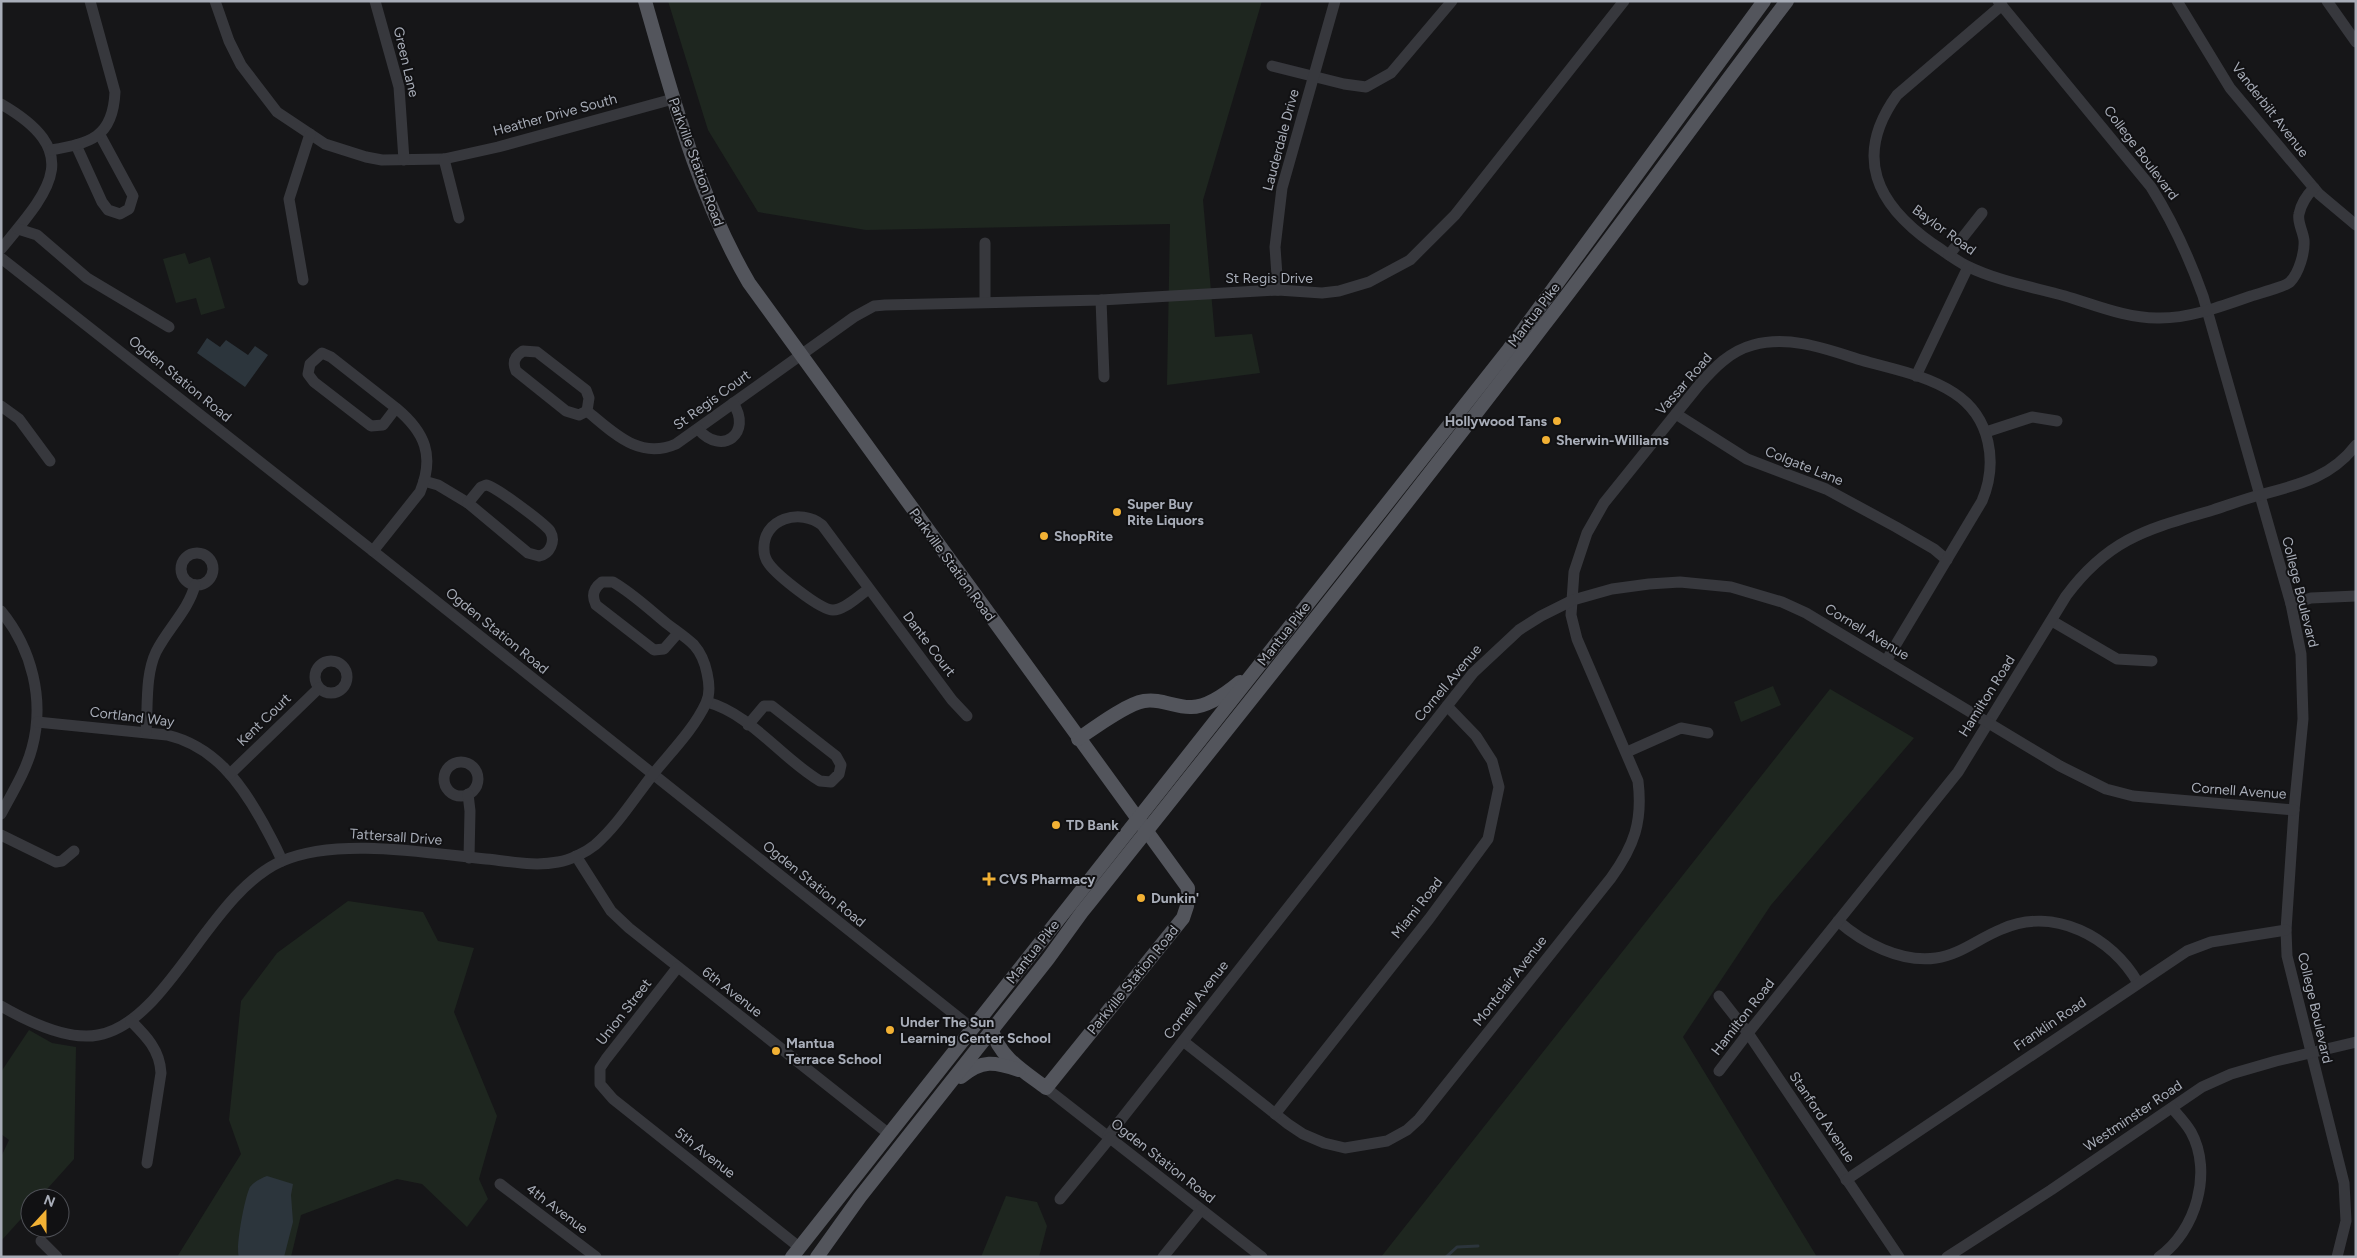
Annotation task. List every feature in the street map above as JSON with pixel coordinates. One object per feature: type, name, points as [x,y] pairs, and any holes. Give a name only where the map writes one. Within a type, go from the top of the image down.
[{"type":"main road","name":"Parkville Station Road","points":[[645,1],[673,99],[718,225],[749,283],[1078,739],[1188,888],[1187,906],[1183,918],[1046,1088]]},
{"type":"main road","name":"Mantua Pike","points":[[817,1257],[860,1197],[992,1030],[1256,669],[1509,349],[1764,1]]},
{"type":"main road","name":"Mantua Pike","points":[[796,1252],[973,1028],[1347,579],[1542,328],[1724,83],[1788,1]]},
{"type":"main road","points":[[1774,19],[1782,16],[1794,1]]},
{"type":"main road","points":[[1078,739],[1111,717],[1144,701],[1169,702],[1190,707],[1210,702],[1233,688],[1256,669]]},
{"type":"main road","points":[[992,1030],[996,1044],[1002,1052],[1046,1088]]},
{"type":"main road","points":[[860,1197],[870,1192],[963,1075],[977,1066],[987,1063],[1005,1065],[1027,1073]]},
{"type":"street","points":[[51,150],[76,145],[100,135],[112,116],[115,92],[90,1]]},
{"type":"street","name":"Heather Drive South","points":[[215,1],[229,41],[241,65],[277,112],[325,144],[366,158],[404,160],[444,159],[498,147],[673,99]]},
{"type":"street","name":"Green Lane","points":[[375,1],[399,87],[404,160]]},
{"type":"street","name":"Lauderdale Drive","points":[[1278,290],[1275,247],[1282,188],[1335,1]]},
{"type":"street","points":[[1272,66],[1344,84],[1366,87],[1392,73],[1452,1]]},
{"type":"street","name":"St Regis Drive","points":[[800,355],[854,316],[874,306],[1101,300],[1278,290],[1338,291],[1369,282],[1410,260],[1455,215],[1624,1]]},
{"type":"street","name":"Vanderbilt Avenue","points":[[2176,1],[2230,88],[2314,188],[2356,226]]},
{"type":"street","points":[[2327,1],[2356,42]]},
{"type":"street","name":"Baylor Road","points":[[2000,3],[1897,95],[1888,108],[1874,143],[1876,174],[1882,193],[1889,204],[1904,222],[1948,255],[1968,267],[2010,282],[2146,317],[2178,317],[2206,311],[2289,283],[2299,268],[2304,241],[2298,215],[2306,197],[2314,188]]},
{"type":"street","name":"College Boulevard","points":[[2000,3],[2151,187],[2168,214],[2188,254],[2203,296],[2290,604],[2301,654],[2303,719],[2294,810],[2286,930],[2287,956],[2344,1183],[2346,1221],[2337,1257]]},
{"type":"street","points":[[1,104],[22,116],[44,138],[51,150],[49,182],[44,195],[1,249]]},
{"type":"street","points":[[303,280],[289,199],[310,134]]},
{"type":"street","points":[[76,145],[102,202],[108,210],[120,214],[129,209],[133,196],[100,135]]},
{"type":"street","points":[[444,159],[459,218]]},
{"type":"street","points":[[1948,255],[1982,213]]},
{"type":"street","points":[[18,229],[37,235],[87,278],[169,327]]},
{"type":"street","points":[[985,243],[985,302]]},
{"type":"street","name":"Ogden Station Road","points":[[1,258],[973,1028]]},
{"type":"street","points":[[1916,376],[1968,267]]},
{"type":"street","points":[[1101,300],[1104,377]]},
{"type":"street","name":"Vassar Road","points":[[1573,600],[1574,572],[1587,533],[1604,503],[1715,367],[1733,353],[1752,345],[1771,341],[1798,343],[1916,376],[1955,394],[1967,404],[1986,432],[1992,457],[1987,491],[1886,661]]},
{"type":"street","points":[[523,351],[536,352],[586,390],[590,398],[587,411],[579,415],[566,411],[516,371],[514,366],[516,358],[523,351]]},
{"type":"street","points":[[373,551],[415,499],[424,480],[426,458],[423,440],[415,425],[396,408],[331,357],[322,353],[310,364],[308,370],[310,378],[371,426],[379,427],[383,425],[396,408]]},
{"type":"street","name":"St Regis Court","points":[[587,411],[620,438],[644,449],[668,448],[698,429],[800,355]]},
{"type":"street","points":[[698,429],[711,440],[718,442],[730,440],[739,429],[740,420],[739,412],[733,403]]},
{"type":"street","points":[[1,406],[19,419],[50,461]]},
{"type":"street","name":"Colgate Lane","points":[[1676,414],[1747,459],[1826,489],[1896,527],[1947,560]]},
{"type":"street","points":[[1986,432],[2032,417],[2058,421]]},
{"type":"street","name":"Hamilton Road","points":[[1719,1071],[1958,772],[2066,596],[2083,574],[2111,550],[2134,535],[2172,521],[2259,495],[2297,486],[2321,475],[2356,445]]},
{"type":"street","points":[[424,480],[438,485],[468,503],[534,555],[543,556],[550,548],[552,536],[547,529],[491,486],[481,487],[468,503]]},
{"type":"street","name":"Dante Court","points":[[869,589],[840,608],[832,610],[820,606],[770,566],[764,551],[767,534],[774,524],[790,517],[807,518],[818,522],[826,530],[952,700],[967,716]]},
{"type":"street","points":[[678,633],[664,649],[654,650],[596,604],[594,600],[595,590],[602,582],[613,582],[692,643],[704,662],[708,684],[707,702],[727,709],[820,781],[831,782],[839,774],[841,765],[836,756],[772,706],[764,706],[748,724]]},
{"type":"street","name":"Cornell Avenue","points":[[1060,1199],[1446,706],[1492,654],[1519,630],[1541,616],[1573,600],[1612,589],[1650,584],[1680,582],[1731,587],[1782,602],[1806,613],[2060,766],[2106,789],[2133,796],[2294,810]]},
{"type":"street","points":[[146,732],[152,665],[165,635],[188,607],[195,585]]},
{"type":"street","points":[[2290,604],[2311,598],[2356,596]]},
{"type":"street","name":"Montclair Avenue","points":[[1183,1042],[1275,1114],[1303,1134],[1324,1143],[1345,1148],[1387,1141],[1407,1130],[1419,1119],[1624,860],[1632,846],[1639,822],[1641,801],[1638,782],[1627,752],[1577,639],[1571,616],[1573,600]]},
{"type":"street","points":[[1,611],[12,624],[30,661],[37,698],[37,722],[32,748],[25,768],[1,814]]},
{"type":"street","points":[[2052,621],[2117,659],[2152,661]]},
{"type":"street","name":"Kent Court","points":[[230,774],[319,688]]},
{"type":"street","name":"Tattersall Drive","points":[[1,1006],[46,1026],[81,1036],[97,1036],[119,1028],[131,1021],[149,1004],[234,897],[247,885],[282,861],[313,852],[362,848],[536,864],[561,862],[576,856],[593,846],[607,832],[684,735],[707,702]]},
{"type":"street","name":"Miami Road","points":[[1275,1114],[1429,919],[1488,838],[1499,788],[1492,761],[1476,736],[1446,706]]},
{"type":"street","name":"Cortland Way","points":[[37,722],[146,732],[179,738],[210,754],[230,774],[254,807],[282,861]]},
{"type":"street","points":[[1627,752],[1681,728],[1708,732]]},
{"type":"street","points":[[468,794],[470,811],[469,858]]},
{"type":"street","points":[[1,835],[56,862],[62,861],[74,851]]},
{"type":"street","name":"6th Avenue","points":[[576,856],[611,911],[677,968],[889,1134]]},
{"type":"street","points":[[1838,921],[1851,933],[1872,945],[1911,957],[1935,958],[1956,952],[2002,929],[2025,922],[2060,924],[2085,932],[2114,950],[2124,961],[2138,983]]},
{"type":"street","name":"Franklin Road","points":[[1846,1180],[2187,951],[2211,942],[2286,930]]},
{"type":"street","name":"Union Street","points":[[599,1076],[600,1068],[606,1059],[677,968]]},
{"type":"street","name":"Stanford Avenue","points":[[1719,996],[1748,1033],[1899,1257]]},
{"type":"street","points":[[131,1021],[150,1040],[160,1060],[162,1072],[147,1164]]},
{"type":"street","name":"Westminster Road","points":[[1947,1257],[2051,1190],[2202,1087],[2231,1074],[2356,1042]]},
{"type":"street","name":"5th Avenue","points":[[599,1076],[602,1089],[612,1099],[796,1252]]},
{"type":"street","name":"Ogden Station Road","points":[[1046,1088],[1262,1257]]},
{"type":"street","points":[[2159,1257],[2180,1234],[2194,1210],[2200,1189],[2200,1161],[2191,1132],[2172,1108]]},
{"type":"street","name":"4th Avenue","points":[[500,1184],[596,1257]]},
{"type":"street","points":[[1164,1257],[1201,1210]]},
{"type":"street","points":[[41,1241],[57,1257]]},
{"type":"shaded area","points":[[668,1],[1262,1],[1203,200],[1215,337],[1252,334],[1260,373],[1167,385],[1170,224],[866,230],[758,212],[708,130]]},
{"type":"shaded area","points":[[185,253],[189,264],[210,257],[225,308],[201,315],[196,298],[176,303],[163,259]]},
{"type":"shaded area","points":[[207,338],[220,347],[226,340],[248,355],[255,346],[268,355],[245,387],[197,353]]},
{"type":"shaded area","points":[[1773,686],[1781,705],[1741,722],[1734,702]]},
{"type":"shaded area","points":[[1830,689],[1914,738],[1771,905],[1683,1037],[1817,1257],[1381,1257]]},
{"type":"shaded area","points":[[348,901],[423,912],[438,941],[474,948],[454,1012],[497,1116],[479,1179],[488,1199],[467,1227],[422,1184],[397,1179],[301,1215],[291,1257],[177,1257],[241,1154],[229,1120],[241,1001],[277,953]]},
{"type":"shaded area","points":[[29,1030],[52,1043],[76,1047],[74,1159],[48,1188],[20,1188],[20,1220],[1,1241],[1,1157],[9,1140],[1,1134],[1,1072]]},
{"type":"shaded area","points":[[267,1176],[293,1184],[291,1195],[293,1222],[284,1257],[239,1257],[239,1233],[248,1192],[254,1183]]},
{"type":"shaded area","points":[[1006,1196],[1037,1202],[1047,1226],[1039,1257],[981,1257]]},
{"type":"waterway","points":[[1446,1257],[1457,1247],[1478,1246]]},
{"type":"place","name":"Hollywood Tans","points":[[1557,421]]},
{"type":"place","name":"Sherwin-Williams","points":[[1546,440]]},
{"type":"place","name":"Super Buy Rite Liquors","points":[[1117,512]]},
{"type":"place","name":"ShopRite","points":[[1044,536]]},
{"type":"place","name":"TD Bank","points":[[1056,825]]},
{"type":"place","name":"CVS Pharmacy","points":[[989,879]]},
{"type":"place","name":"Dunkin'","points":[[1141,898]]},
{"type":"place","name":"Under The Sun Learning Center School","points":[[890,1030]]},
{"type":"place","name":"Mantua Terrace School","points":[[776,1051]]}]
